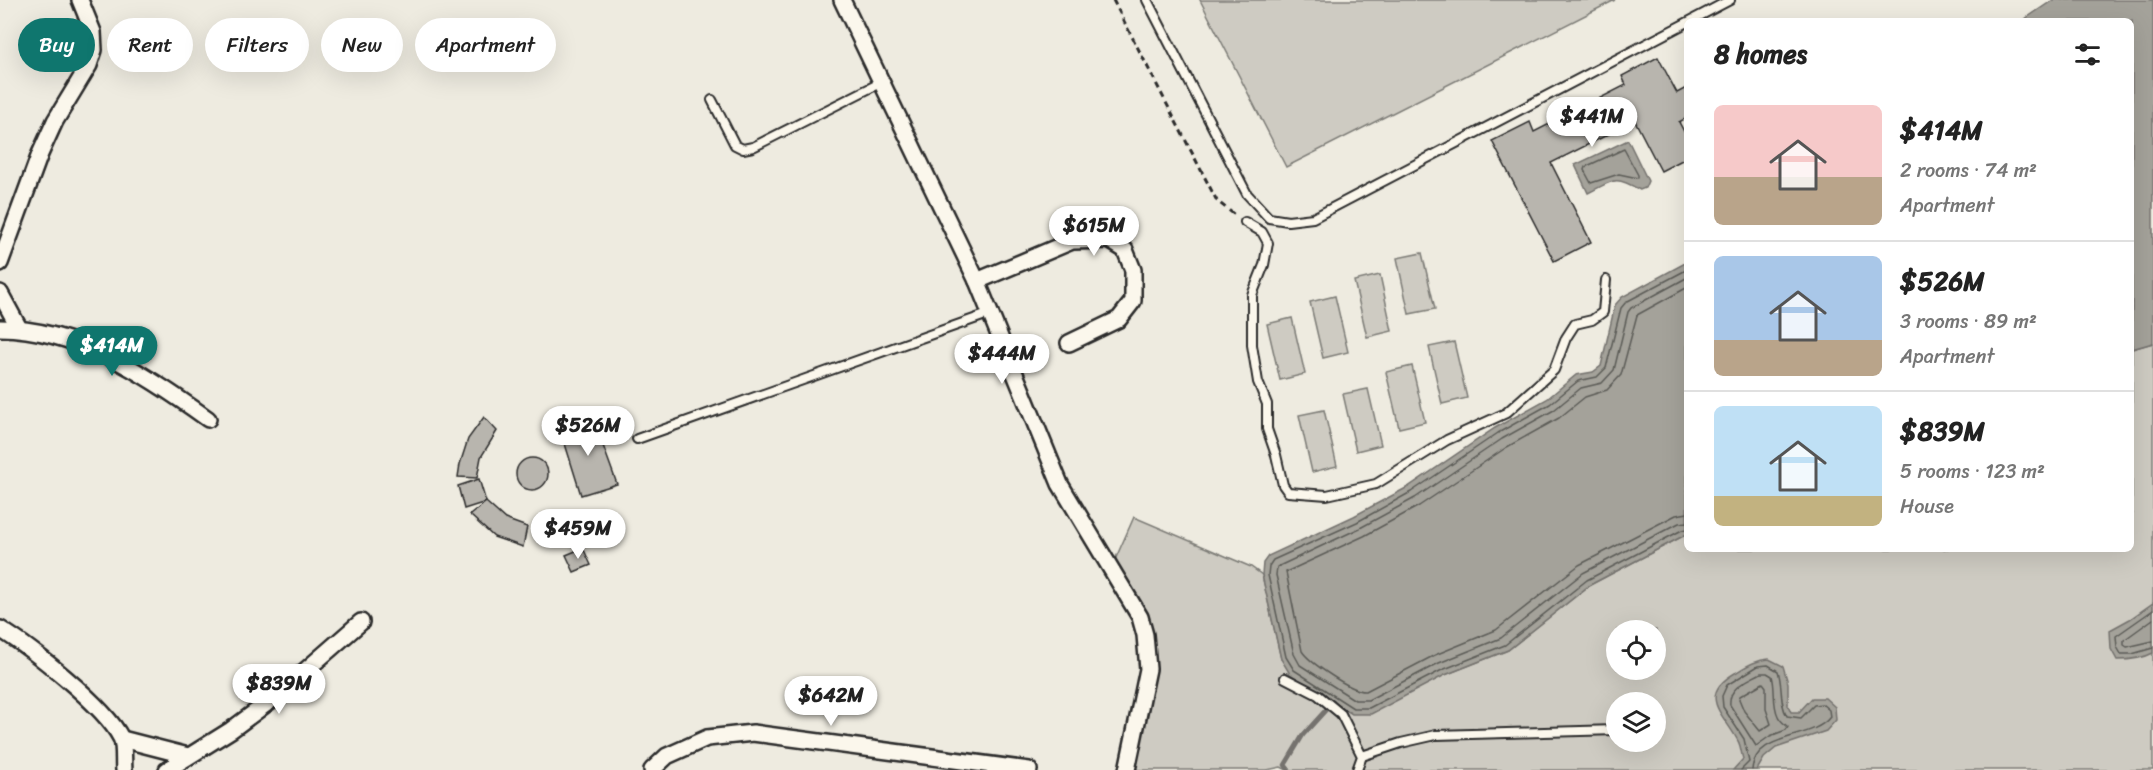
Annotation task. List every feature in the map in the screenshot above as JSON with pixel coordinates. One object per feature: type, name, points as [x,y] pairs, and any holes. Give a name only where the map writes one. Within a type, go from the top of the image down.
[{"type":"street","points":[[0,263],[40,154],[55,121],[89,65],[94,50],[93,32],[80,0]]},
{"type":"street","points":[[842,0],[977,281],[1060,484],[1140,617],[1145,635],[1148,669],[1127,770]]},
{"type":"street","points":[[977,281],[1072,241],[1109,240],[1125,250],[1133,270],[1133,300],[1119,319],[1069,343]]},
{"type":"street","points":[[0,293],[19,328]]},
{"type":"street","points":[[0,328],[19,328],[51,335],[107,357],[146,376],[208,419]]},
{"type":"street","points":[[167,770],[231,730],[274,698],[361,622]]},
{"type":"street","points":[[0,629],[73,685],[103,714],[122,739],[124,770]]},
{"type":"street","points":[[652,770],[667,756],[707,738],[753,733],[1005,769],[1029,770]]},
{"type":"street","points":[[122,739],[188,756]]},
{"type":"lane","points":[[1147,0],[1247,194],[1269,218],[1288,221],[1313,218],[1684,25]]},
{"type":"lane","points":[[1696,18],[1730,0]]},
{"type":"lane","points":[[712,99],[735,145],[743,149],[753,147],[882,82]]},
{"type":"lane","points":[[1245,222],[1262,232],[1269,243],[1264,265],[1252,295],[1252,345],[1258,382],[1267,404],[1268,429],[1283,485],[1288,492],[1297,494],[1327,495],[1376,484],[1447,440],[1506,413],[1554,370],[1566,338],[1575,324],[1592,320],[1603,312],[1606,280]]},
{"type":"lane","points":[[637,439],[991,313]]},
{"type":"lane","points":[[1285,678],[1318,695],[1341,714],[1362,756],[1357,770]]},
{"type":"lane","points":[[1362,756],[1401,743],[1436,735],[1606,730]]},
{"type":"path","points":[[1113,0],[1216,201],[1245,222]]},
{"type":"shaded area","points":[[1200,0],[1615,0],[1286,167]]},
{"type":"shaded area","points":[[1422,253],[1435,309],[1409,314],[1397,258]]},
{"type":"shaded area","points":[[1380,275],[1392,331],[1367,337],[1354,281]]},
{"type":"shaded area","points":[[1335,296],[1348,352],[1323,358],[1310,302]]},
{"type":"shaded area","points":[[1292,318],[1305,374],[1280,380],[1267,324]]},
{"type":"shaded area","points":[[1454,342],[1467,398],[1442,404],[1429,347]]},
{"type":"shaded area","points":[[2153,343],[2153,770],[1287,770],[1281,767],[1267,770],[1137,770],[1133,756],[1149,664],[1139,603],[1115,560],[1134,517],[1251,567],[1262,575],[1281,659],[1445,675],[1508,650],[1590,585],[1684,536],[1684,552],[2134,552],[2134,348]]},
{"type":"shaded area","points":[[1412,366],[1425,422],[1399,428],[1386,372]]},
{"type":"shaded area","points":[[1368,389],[1381,445],[1356,451],[1343,394]]},
{"type":"shaded area","points":[[1324,410],[1337,466],[1312,472],[1299,415]]},
{"type":"water","points":[[2053,0],[2153,0],[2153,343],[2134,348],[2134,18],[2026,18]]},
{"type":"water","points":[[1628,140],[1648,181],[1645,188],[1640,190],[1625,182],[1614,181],[1588,193],[1575,165]]},
{"type":"water","points":[[1684,264],[1684,536],[1590,585],[1508,650],[1445,675],[1371,714],[1352,714],[1290,674],[1281,659],[1262,575],[1263,563],[1268,556],[1354,516],[1408,487],[1495,428],[1547,399],[1576,375],[1593,372],[1601,366],[1615,305],[1622,297]]},
{"type":"water","points":[[2153,603],[2153,653],[2136,659],[2117,660],[2111,649],[2110,630]]},
{"type":"water","points":[[1769,659],[1783,666],[1788,683],[1788,705],[1791,712],[1799,712],[1812,698],[1825,698],[1835,707],[1836,720],[1826,731],[1776,748],[1764,758],[1757,770],[1733,770],[1743,759],[1739,743],[1717,706],[1715,698],[1717,690],[1723,681],[1739,670]]},
{"type":"building","points":[[1658,57],[1677,93],[1684,89],[1684,119],[1679,122],[1684,131],[1684,159],[1661,171],[1635,121],[1551,163],[1591,242],[1554,261],[1492,141],[1530,122],[1534,132],[1626,85],[1622,76]]},
{"type":"building","points":[[484,417],[497,431],[481,457],[477,478],[458,477],[468,439]]},
{"type":"building","points":[[593,418],[617,484],[581,495],[561,431]]},
{"type":"building","points":[[532,458],[543,463],[548,474],[543,485],[532,490],[521,485],[516,474],[521,463]]},
{"type":"building","points":[[479,479],[486,502],[464,509],[458,486]]},
{"type":"building","points":[[486,502],[505,519],[527,527],[523,547],[494,537],[470,515]]},
{"type":"building","points":[[583,548],[591,565],[574,572],[566,555]]},
{"type":"waterway","points":[[1289,770],[1285,765],[1303,735],[1333,702]]}]
